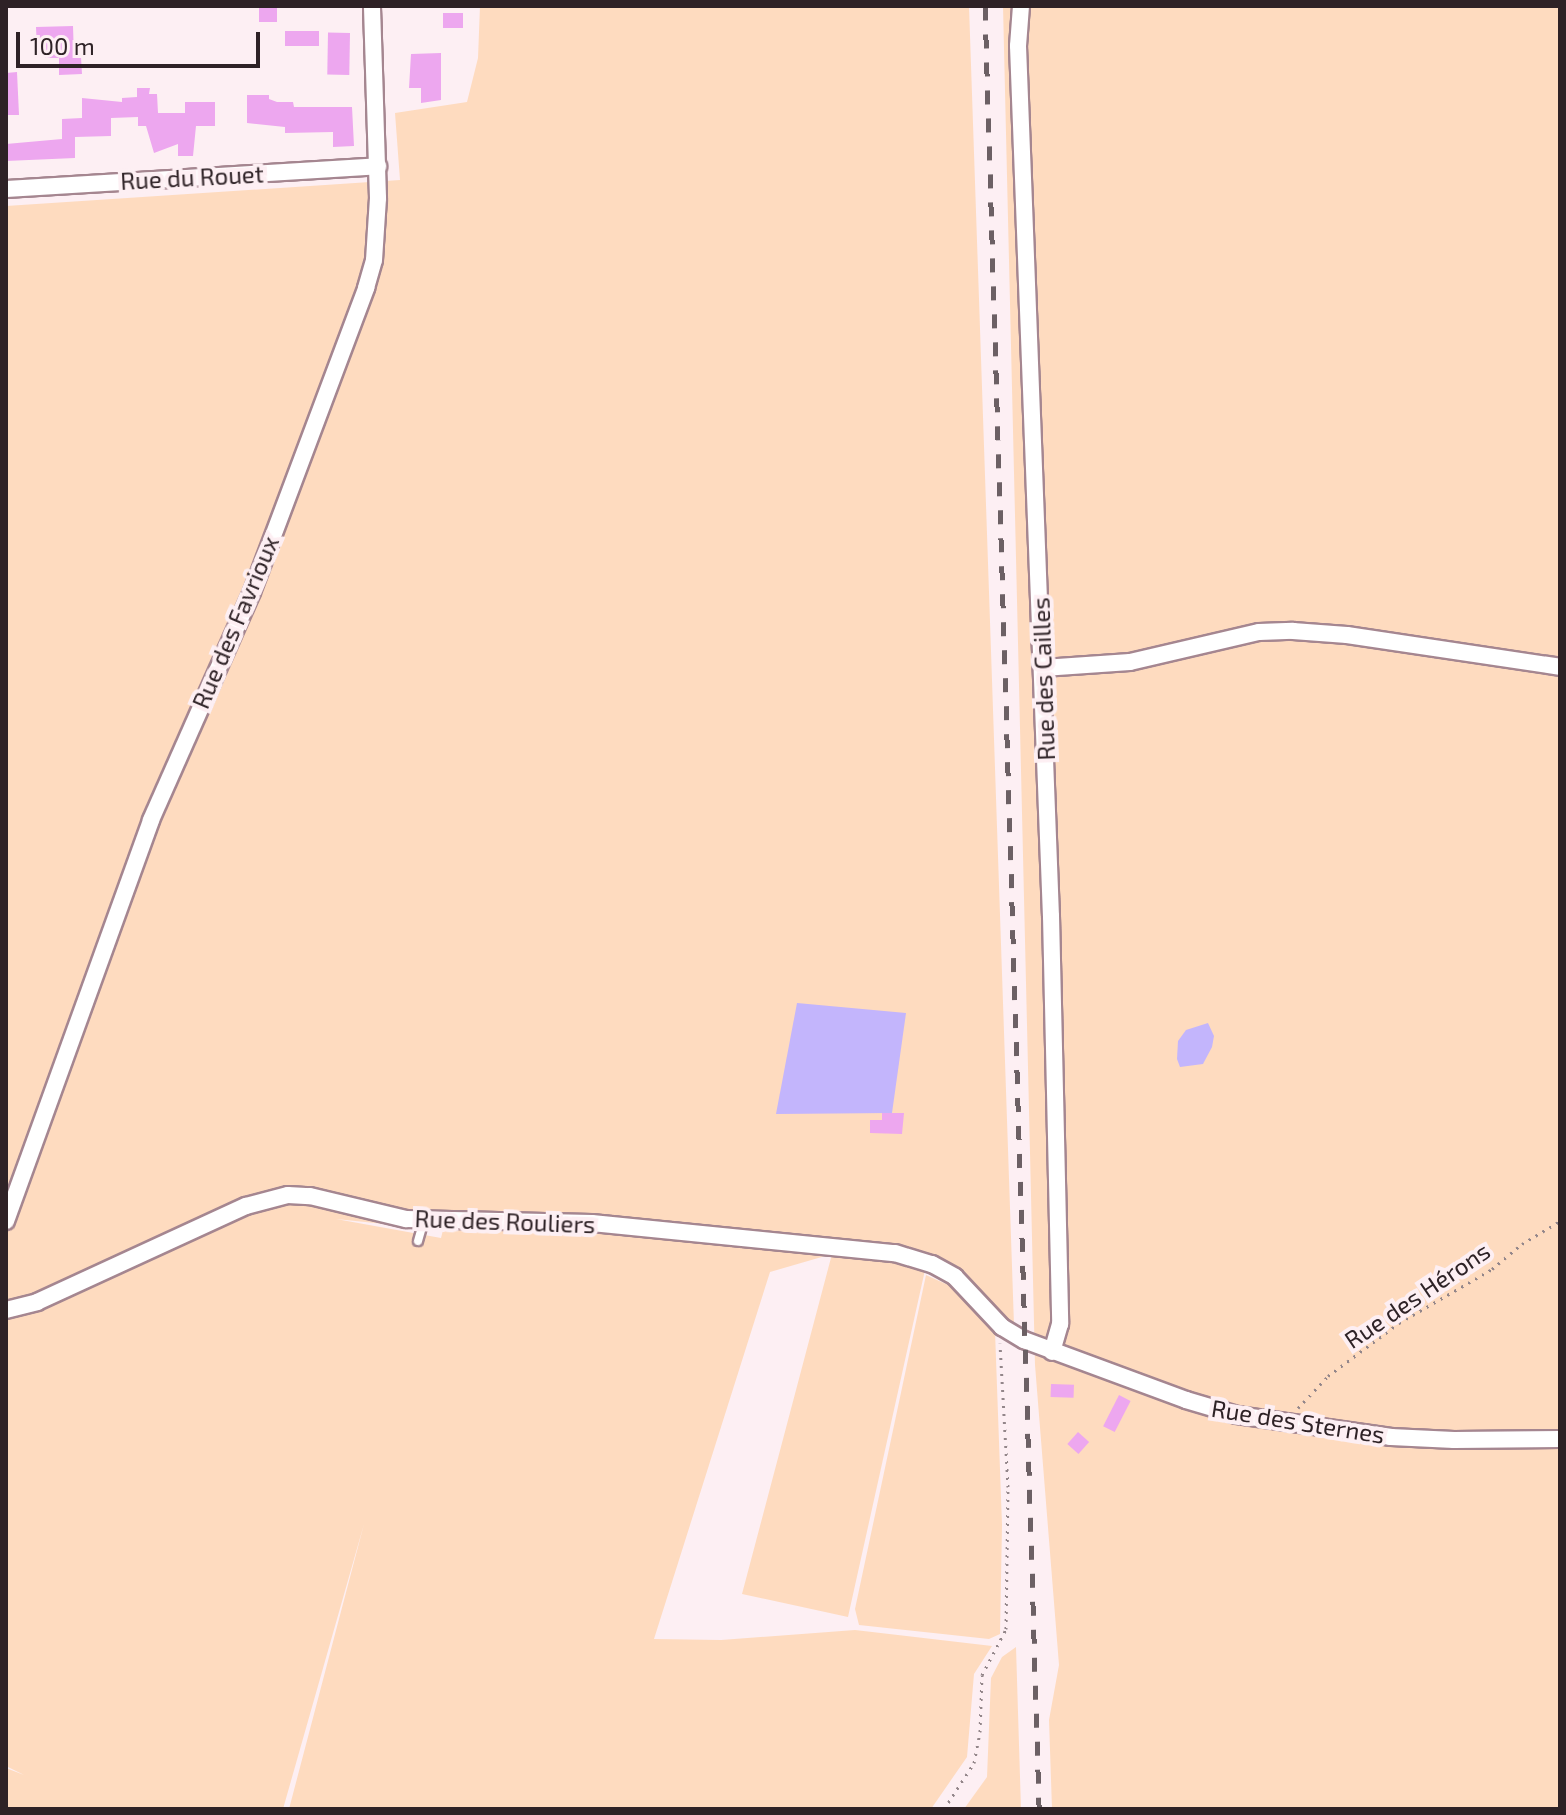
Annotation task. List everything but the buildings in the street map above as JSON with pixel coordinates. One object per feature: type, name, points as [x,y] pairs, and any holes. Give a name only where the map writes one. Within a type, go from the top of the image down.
[{"type":"street","name":"Rue des Favrioux","points":[[6,1221],[151,820],[252,592],[356,319],[374,260],[378,166],[372,6]]},
{"type":"street","name":"Rue des Cailles","points":[[1021,6],[1019,77],[1043,668],[1060,1324],[1052,1352]]},
{"type":"street","name":"Rue du Rouet","points":[[6,189],[378,166]]},
{"type":"street","points":[[1043,668],[1130,662],[1259,632],[1293,631],[1347,635],[1560,667]]},
{"type":"street","name":"Rue des Rouliers","points":[[6,1310],[37,1302],[266,1199],[310,1196],[367,1212],[424,1220],[592,1223],[895,1253],[932,1264],[955,1277],[1002,1327]]},
{"type":"street","name":"Rue des Sternes","points":[[1002,1327],[1052,1352],[1186,1400],[1291,1425],[1438,1439],[1560,1439]]},
{"type":"lane","points":[[418,1241],[424,1220]]},
{"type":"path","name":"Rue des Hérons","points":[[1297,1409],[1305,1405],[1328,1376],[1399,1323],[1492,1269],[1522,1244],[1560,1221]]},
{"type":"path","points":[[944,1809],[974,1763],[980,1732],[982,1675],[1006,1629],[1008,1487],[1002,1327]]},
{"type":"shaded area","points":[[480,6],[969,6],[1014,1325],[950,1287],[995,1331],[1002,1525],[1000,1634],[989,1639],[859,1625],[855,1609],[926,1275],[948,1285],[925,1270],[848,1617],[742,1594],[832,1254],[770,1272],[654,1639],[721,1640],[855,1630],[992,1646],[974,1674],[967,1757],[931,1809],[289,1809],[364,1524],[283,1809],[6,1809],[6,1768],[24,1775],[6,1766],[6,206],[400,180],[395,113],[467,102],[478,58]],"holes":[[[336,1219],[443,1230],[441,1238]]]},
{"type":"shaded area","points":[[1003,6],[1560,6],[1560,1809],[1052,1809],[1049,1720],[1059,1665],[1035,1365]]},
{"type":"shaded area","points":[[797,1003],[906,1013],[892,1113],[776,1114]]},
{"type":"shaded area","points":[[1208,1023],[1214,1036],[1203,1064],[1180,1067],[1178,1041],[1186,1030]]},
{"type":"shaded area","points":[[1016,1647],[1021,1809],[964,1809],[987,1777],[991,1678],[1002,1657]]},
{"type":"railway","points":[[985,6],[1039,1809]]}]
